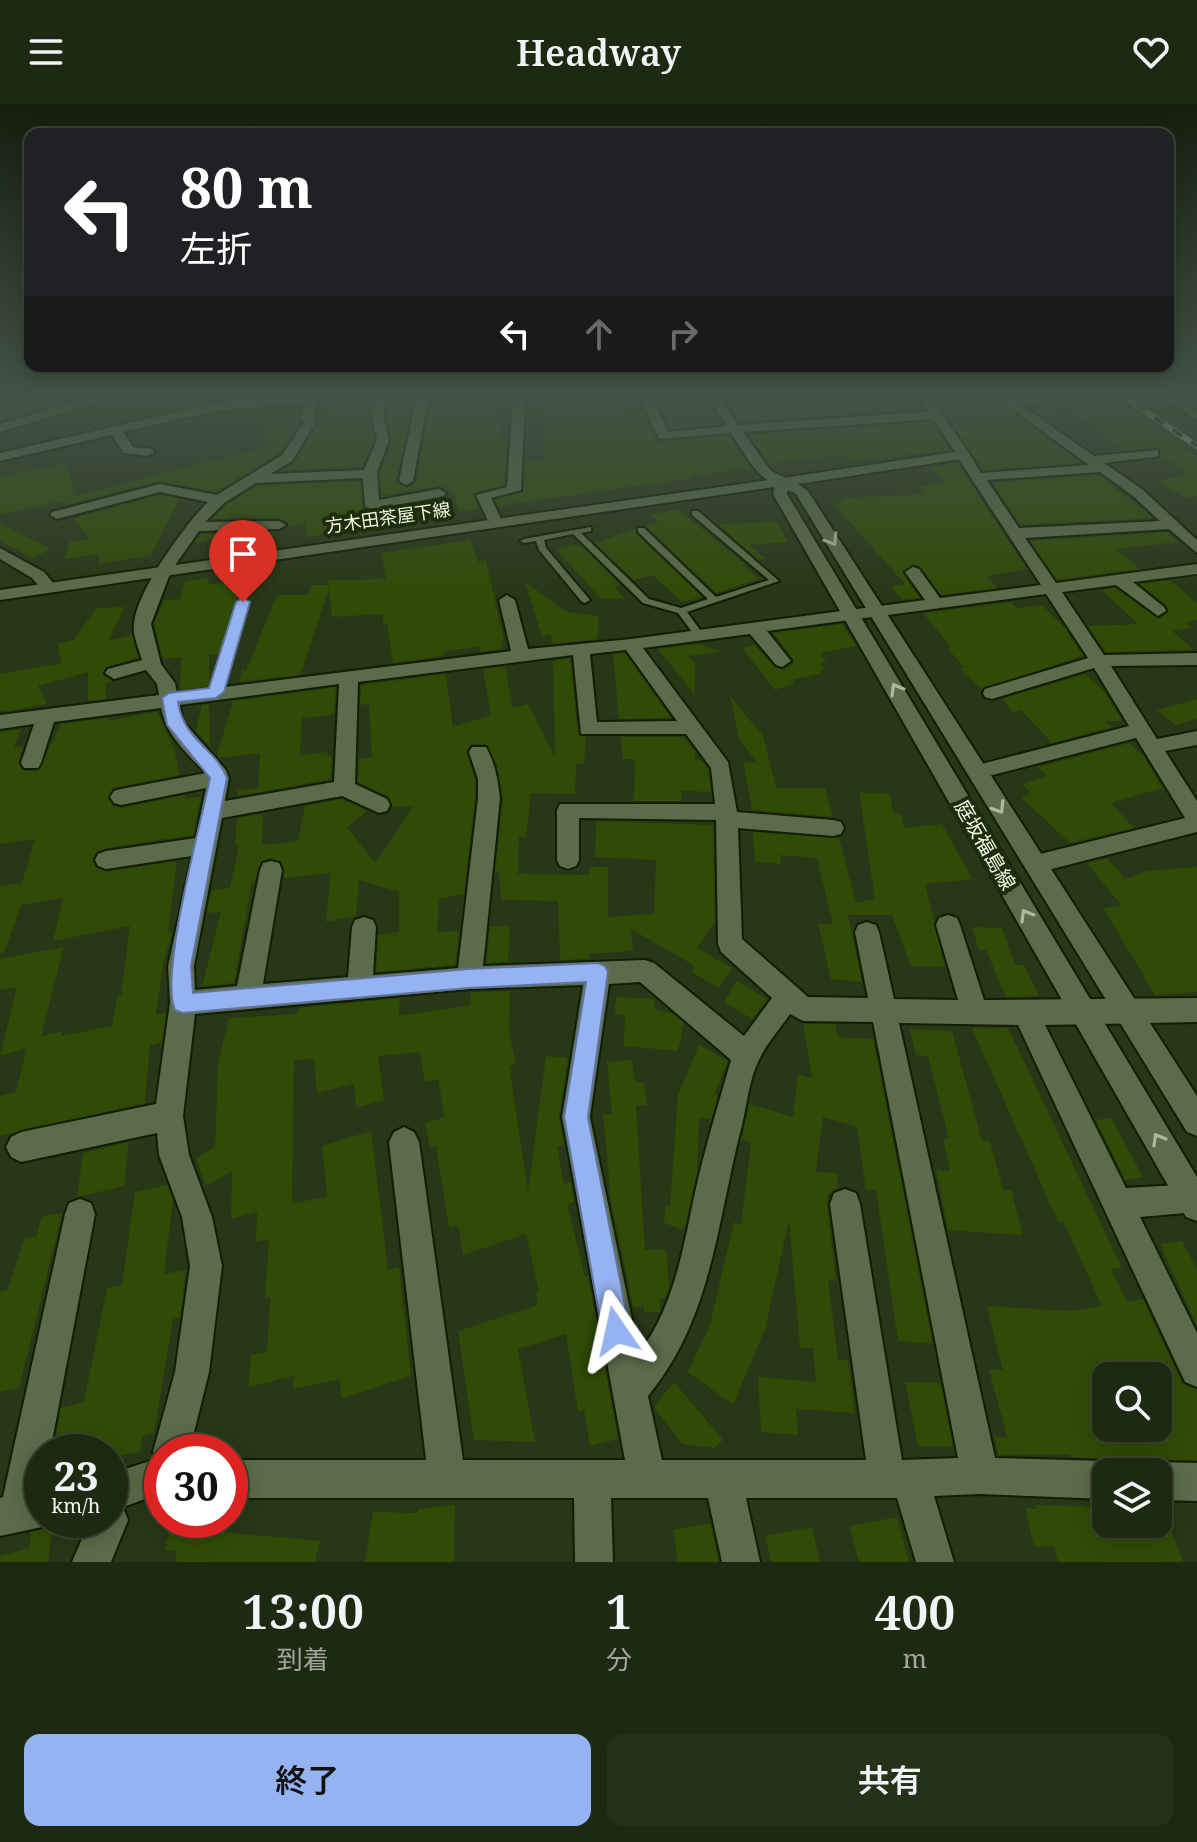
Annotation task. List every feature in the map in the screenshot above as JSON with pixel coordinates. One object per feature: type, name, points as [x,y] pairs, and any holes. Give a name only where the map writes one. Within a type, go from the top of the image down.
[{"type":"street","points":[[176,1434],[192,1372],[206,1266],[197,1217],[174,1155],[169,1116],[183,1003],[181,966],[219,778],[216,770],[190,745],[173,721],[166,683],[152,663],[142,624],[163,571],[194,527],[219,500],[282,461]]},
{"type":"street","points":[[371,461],[368,480],[372,506],[439,493]]},
{"type":"street","points":[[406,481],[410,461]]},
{"type":"street","points":[[496,523],[483,495],[514,490],[516,461]]},
{"type":"street","points":[[757,461],[766,474],[783,482],[923,461]]},
{"type":"street","points":[[967,461],[1099,661],[1197,822],[1036,864]]},
{"type":"street","points":[[1094,461],[1138,493],[1197,548]]},
{"type":"street","points":[[978,477],[1113,461]]},
{"type":"street","points":[[253,479],[368,480]]},
{"type":"street","points":[[343,490],[368,480]]},
{"type":"street","name":"方木田茶屋下線","points":[[0,595],[783,482]]},
{"type":"street","name":"庭坂福島線","points":[[1195,1202],[780,494],[783,482],[801,491],[1197,1122]]},
{"type":"street","points":[[57,515],[160,488],[219,500]]},
{"type":"street","points":[[194,527],[279,525]]},
{"type":"street","points":[[1015,533],[1169,525]]},
{"type":"street","points":[[0,553],[38,575],[49,588]]},
{"type":"street","points":[[0,722],[216,692],[631,644],[876,609],[1197,569]]},
{"type":"street","points":[[913,572],[935,603]]},
{"type":"street","points":[[1119,579],[1158,611]]},
{"type":"street","points":[[507,600],[521,655]]},
{"type":"street","points":[[753,626],[782,661]]},
{"type":"street","points":[[631,644],[721,767],[726,815],[730,944],[787,998],[803,1009],[1026,1013],[1197,1010]]},
{"type":"street","points":[[581,650],[588,729],[691,727]]},
{"type":"street","points":[[992,693],[1099,661],[1197,659]]},
{"type":"street","points":[[114,673],[152,663]]},
{"type":"street","points":[[344,788],[349,676]]},
{"type":"street","points":[[31,763],[46,717]]},
{"type":"street","points":[[977,772],[1146,739],[1197,738]]},
{"type":"street","points":[[469,978],[489,798],[488,779],[479,752]]},
{"type":"street","points":[[121,797],[219,778]]},
{"type":"street","points":[[213,811],[344,788],[379,805]]},
{"type":"street","points":[[568,860],[568,810],[726,815],[833,828]]},
{"type":"street","points":[[106,860],[205,845]]},
{"type":"street","points":[[248,997],[271,870]]},
{"type":"street","points":[[948,925],[975,1012]]},
{"type":"street","points":[[360,987],[364,927]]},
{"type":"street","points":[[867,932],[980,1476]]},
{"type":"street","points":[[183,1003],[469,978],[645,971],[746,1055]]},
{"type":"street","points":[[598,972],[576,1117],[647,1479]]},
{"type":"street","points":[[628,1393],[654,1362],[676,1325],[697,1260],[716,1167],[746,1055],[787,998]]},
{"type":"street","points":[[1026,1013],[1197,1370]]},
{"type":"street","points":[[21,1147],[169,1116]]},
{"type":"street","points":[[404,1142],[447,1478]]},
{"type":"street","points":[[1117,1204],[1195,1202]]},
{"type":"street","points":[[845,1204],[899,1479],[935,1562]]},
{"type":"street","points":[[20,1513],[80,1214]]},
{"type":"street","points":[[248,1479],[723,1480],[980,1476],[1092,1480]]},
{"type":"street","points":[[592,1479],[594,1562]]},
{"type":"street","points":[[723,1480],[741,1562]]},
{"type":"street","points":[[1172,1481],[1197,1482]]},
{"type":"street","points":[[91,1562],[100,1538]]},
{"type":"lane","points":[[575,532],[646,601],[681,611],[775,581],[695,513]]},
{"type":"lane","points":[[524,541],[588,529]]},
{"type":"lane","points":[[641,530],[715,601]]},
{"type":"lane","points":[[540,538],[542,548],[585,600]]},
{"type":"lane","points":[[216,692],[243,602]]},
{"type":"lane","points":[[681,611],[698,634]]},
{"type":"building","points":[[210,461],[267,461],[216,492],[159,481],[66,505],[62,501],[0,515],[0,477],[65,463],[77,496]]},
{"type":"building","points":[[365,461],[362,467],[282,470],[295,463]]},
{"type":"building","points":[[384,461],[400,461],[396,480],[407,488],[416,482],[420,461],[505,461],[504,485],[473,494],[479,509],[459,512],[451,489],[438,486],[382,496],[380,472]]},
{"type":"building","points":[[525,461],[746,461],[751,469],[697,474],[691,475],[693,478],[498,506],[495,500],[523,492]]},
{"type":"building","points":[[977,461],[1081,463],[983,470]]},
{"type":"building","points":[[1169,461],[1197,461],[1197,496],[1185,498],[1160,481],[1189,474]]},
{"type":"building","points":[[957,463],[1027,569],[987,576],[998,588],[941,595],[921,567],[911,564],[903,574],[920,598],[902,600],[891,586],[905,584],[846,521],[834,503],[843,502],[840,498],[924,494],[918,487],[946,483],[930,467]]},
{"type":"building","points":[[1099,475],[1153,518],[1021,525],[992,483]]},
{"type":"building","points":[[360,481],[363,511],[332,516],[335,533],[307,537],[305,524],[288,527],[287,522],[279,518],[212,519],[226,505],[257,486]]},
{"type":"building","points":[[160,495],[179,499],[151,555],[98,564],[99,554],[65,559],[69,542],[90,539],[74,518]]},
{"type":"building","points":[[677,509],[759,579],[716,593],[646,526],[658,523],[651,515]]},
{"type":"building","points":[[777,522],[788,542],[749,545],[765,558],[759,560],[718,524]]},
{"type":"building","points":[[0,523],[51,549],[32,558],[0,541]]},
{"type":"building","points":[[635,529],[636,534],[702,597],[682,602],[653,575],[634,580],[595,543]]},
{"type":"building","points":[[275,532],[273,538],[195,542],[201,534]]},
{"type":"building","points":[[1167,532],[1178,542],[1116,549],[1140,569],[1057,580],[1030,541]]},
{"type":"building","points":[[470,540],[478,562],[486,560],[504,641],[501,642],[502,649],[480,652],[479,646],[443,652],[444,656],[393,663],[383,614],[332,617],[329,588],[300,675],[239,682],[243,668],[246,672],[275,599],[280,595],[308,595],[311,585],[329,585],[328,580],[386,579],[381,553]]},
{"type":"building","points":[[575,545],[582,547],[620,585],[614,587],[625,599],[600,598],[557,550]]},
{"type":"building","points":[[209,578],[208,585],[243,579],[243,596],[235,601],[219,654],[209,655],[209,686],[180,690],[181,657],[163,659],[154,624],[164,600],[180,599],[185,581]]},
{"type":"building","points":[[1170,580],[1197,603],[1197,620],[1185,622],[1192,628],[1172,631],[1194,650],[1106,652],[1088,626],[1138,624],[1102,590],[1115,588],[1158,619],[1169,612],[1167,606],[1140,584]]},
{"type":"building","points":[[525,582],[567,612],[599,616],[597,639],[552,644],[551,635],[542,636]]},
{"type":"building","points":[[1011,602],[1017,608],[1042,605],[1064,627],[1083,656],[982,689],[960,669],[964,668],[947,647],[951,647],[923,613]]},
{"type":"building","points":[[125,607],[108,641],[132,635],[138,658],[106,667],[102,674],[112,681],[106,684],[106,699],[88,701],[88,672],[38,686],[47,704],[0,712],[0,674],[61,663],[58,644],[74,640],[96,608]]},
{"type":"building","points":[[842,624],[856,646],[820,653],[826,662],[820,664],[824,669],[820,670],[822,673],[792,680],[795,683],[775,690],[742,648],[755,645],[774,667],[784,670],[793,664],[793,659],[773,633]]},
{"type":"building","points":[[699,644],[721,652],[688,656],[695,664],[695,695],[658,649]]},
{"type":"building","points":[[625,653],[671,718],[619,719],[613,654]]},
{"type":"building","points":[[570,658],[578,734],[586,737],[584,764],[576,764],[575,794],[531,793],[526,837],[519,837],[518,874],[589,875],[589,867],[608,867],[608,917],[654,914],[656,860],[595,857],[596,821],[713,825],[715,922],[697,948],[732,968],[719,988],[692,972],[695,966],[631,929],[633,951],[589,954],[589,959],[560,960],[558,901],[501,900],[499,872],[495,872],[503,798],[497,764],[486,744],[472,744],[466,750],[475,779],[475,798],[464,894],[439,899],[437,932],[459,931],[455,965],[376,972],[378,935],[399,932],[399,892],[359,880],[356,916],[326,922],[331,873],[284,878],[282,862],[270,858],[260,862],[255,881],[252,882],[234,983],[202,986],[221,912],[207,913],[208,906],[212,890],[230,888],[239,845],[235,846],[237,818],[263,814],[262,845],[294,842],[298,839],[305,806],[342,799],[367,811],[347,827],[375,863],[413,807],[393,806],[388,796],[358,782],[359,759],[372,757],[369,704],[360,705],[361,685],[446,674],[453,727],[491,715],[483,669],[505,667],[513,708],[528,704],[555,757],[553,661]]},
{"type":"building","points":[[1085,674],[1104,691],[1122,721],[1104,721],[1112,727],[1052,743],[1021,710],[1013,712],[1002,699]]},
{"type":"building","points":[[336,687],[334,715],[302,718],[300,755],[328,752],[327,756],[332,756],[331,779],[238,796],[238,790],[258,788],[260,753],[220,758],[217,755],[233,701]]},
{"type":"building","points":[[730,696],[763,736],[776,788],[825,788],[833,817],[752,810],[743,762],[758,763],[739,739]]},
{"type":"building","points":[[1197,699],[1197,719],[1175,725],[1157,710]]},
{"type":"building","points":[[209,704],[210,747],[196,731],[202,705]]},
{"type":"building","points":[[157,712],[174,748],[180,775],[113,788],[108,799],[113,806],[122,808],[185,795],[186,798],[201,797],[193,835],[106,848],[97,851],[92,859],[95,867],[106,872],[177,861],[168,933],[172,932],[163,965],[156,1015],[166,1012],[162,1042],[150,1045],[145,1103],[0,1136],[0,1096],[16,1092],[27,1048],[0,1056],[17,987],[0,990],[0,959],[64,947],[41,1036],[62,1032],[61,1036],[112,1026],[117,997],[121,996],[130,926],[53,941],[63,898],[21,905],[4,953],[0,953],[0,886],[22,883],[35,839],[0,844],[0,732],[21,729],[14,748],[23,746],[18,765],[24,771],[38,771],[61,724],[107,718],[107,721]]},
{"type":"building","points":[[620,737],[683,737],[695,751],[695,760],[701,760],[708,769],[711,792],[682,791],[681,801],[634,801],[635,759],[623,759]]},
{"type":"building","points":[[1129,743],[1143,756],[1163,788],[1111,803],[1134,828],[1070,843],[1021,797],[1032,794],[1022,784],[1047,776],[1038,767]]},
{"type":"building","points":[[859,792],[890,794],[893,813],[901,814],[904,828],[942,824],[972,879],[925,884],[945,967],[911,966],[892,915],[848,915],[862,982],[831,979],[818,924],[833,924],[817,858],[780,855],[781,864],[755,862],[753,832],[839,838],[856,903],[875,899]]},
{"type":"building","points":[[1107,858],[1125,879],[1148,871],[1197,867],[1197,992],[1155,995],[1103,908],[1122,906],[1087,863]]},
{"type":"building","points":[[490,926],[510,926],[508,962],[486,963]]},
{"type":"building","points":[[972,927],[1002,928],[1015,965],[1024,965],[1039,996],[1006,997],[986,950],[979,950]]},
{"type":"building","points":[[737,981],[767,999],[752,1019],[724,1002]]},
{"type":"building","points":[[510,991],[509,1032],[516,1064],[509,1066],[528,1192],[546,1056],[568,1058],[559,1117],[564,1145],[557,1146],[564,1184],[571,1182],[574,1202],[567,1204],[585,1277],[588,1276],[618,1439],[590,1446],[584,1410],[578,1412],[566,1334],[518,1349],[535,1442],[474,1440],[458,1331],[538,1305],[536,1292],[539,1291],[526,1234],[463,1255],[458,1225],[449,1228],[436,1146],[430,1148],[425,1123],[445,1117],[438,1079],[425,1082],[420,1052],[378,1056],[384,1100],[356,1108],[354,1084],[317,1093],[314,1059],[294,1060],[292,1204],[327,1196],[322,1146],[371,1131],[388,1270],[399,1267],[411,1376],[341,1399],[340,1379],[293,1389],[294,1376],[248,1387],[251,1355],[267,1352],[270,1297],[265,1298],[269,1239],[256,1242],[257,1212],[231,1219],[232,1171],[206,1186],[196,1158],[215,1147],[218,1063],[229,1018],[298,1014],[299,1008],[400,998],[399,1016],[470,1005],[471,992]]},
{"type":"building","points":[[616,997],[654,999],[654,1009],[673,1014],[684,1023],[678,1051],[624,1046],[625,1015],[615,1014]]},
{"type":"building","points":[[803,1024],[835,1024],[838,1037],[873,1039],[933,1344],[898,1341],[876,1190],[866,1190],[857,1127],[823,1117],[816,1172],[837,1173],[838,1188],[828,1194],[827,1204],[836,1281],[828,1280],[838,1360],[848,1360],[855,1413],[796,1409],[798,1435],[761,1432],[758,1377],[816,1382],[813,1348],[800,1348],[789,1220],[765,1329],[733,1405],[688,1372],[710,1325],[734,1222],[741,1225],[751,1142],[742,1139],[749,1104],[793,1117],[798,1074],[812,1078]]},
{"type":"building","points":[[972,1028],[1008,1028],[1122,1268],[1111,1269],[1127,1302],[1143,1299],[1182,1383],[1197,1390],[1197,1460],[1092,1458],[1071,1457],[1070,1454],[999,1455],[994,1437],[1007,1437],[989,1370],[1003,1370],[987,1306],[1071,1311],[1102,1306],[1063,1221],[1058,1222]]},
{"type":"building","points":[[910,1029],[952,1031],[982,1141],[990,1141],[1003,1190],[1011,1190],[1023,1235],[948,1230],[936,1170],[950,1171],[943,1139],[949,1139],[928,1056],[916,1055]]},
{"type":"building","points":[[699,1045],[728,1061],[714,1094],[718,1095],[711,1120],[699,1118],[697,1173],[684,1230],[664,1223],[665,1206],[670,1206],[678,1095]]},
{"type":"building","points":[[632,1060],[635,1082],[644,1082],[647,1105],[636,1106],[645,1250],[666,1250],[669,1287],[665,1298],[660,1299],[660,1312],[644,1312],[644,1307],[633,1307],[611,1201],[603,1114],[612,1114],[607,1062]]},
{"type":"building","points":[[1112,1118],[1143,1177],[1125,1180],[1096,1120]]},
{"type":"building","points":[[129,1142],[124,1186],[77,1197],[83,1153]]},
{"type":"building","points":[[167,1185],[173,1200],[164,1274],[186,1270],[180,1318],[173,1319],[154,1433],[144,1434],[140,1451],[128,1454],[128,1434],[56,1434],[61,1408],[84,1402],[107,1288],[122,1285],[135,1192]]},
{"type":"building","points":[[62,1213],[19,1388],[0,1392],[0,1292],[8,1290],[24,1238],[36,1237],[42,1216]]},
{"type":"building","points":[[1182,1241],[1197,1269],[1197,1326],[1160,1244]]},
{"type":"building","points":[[674,1382],[723,1440],[714,1448],[682,1444],[654,1407]]},
{"type":"building","points":[[905,1382],[940,1383],[953,1446],[918,1446]]},
{"type":"building","points":[[455,1505],[454,1562],[365,1562],[373,1512],[418,1513],[418,1509]]},
{"type":"building","points":[[1035,1505],[1092,1507],[1092,1538],[1172,1538],[1172,1532],[1183,1562],[1058,1562],[1054,1547],[1034,1546],[1025,1508],[1036,1509]]},
{"type":"building","points":[[897,1517],[909,1562],[859,1562],[849,1526]]},
{"type":"building","points":[[710,1523],[719,1562],[678,1562],[674,1530]]},
{"type":"building","points":[[812,1527],[820,1562],[771,1562],[765,1536]]},
{"type":"building","points":[[248,1535],[320,1541],[315,1562],[175,1562],[177,1550],[165,1550],[168,1538],[248,1538]]},
{"type":"building","points":[[30,1538],[51,1538],[48,1562],[0,1562],[0,1556],[29,1548]]},
{"type":"route","points":[[243,602],[216,692],[169,698],[173,721],[190,745],[216,770],[219,778],[181,966],[183,1003],[469,978],[598,972],[576,1117],[616,1331]]}]
